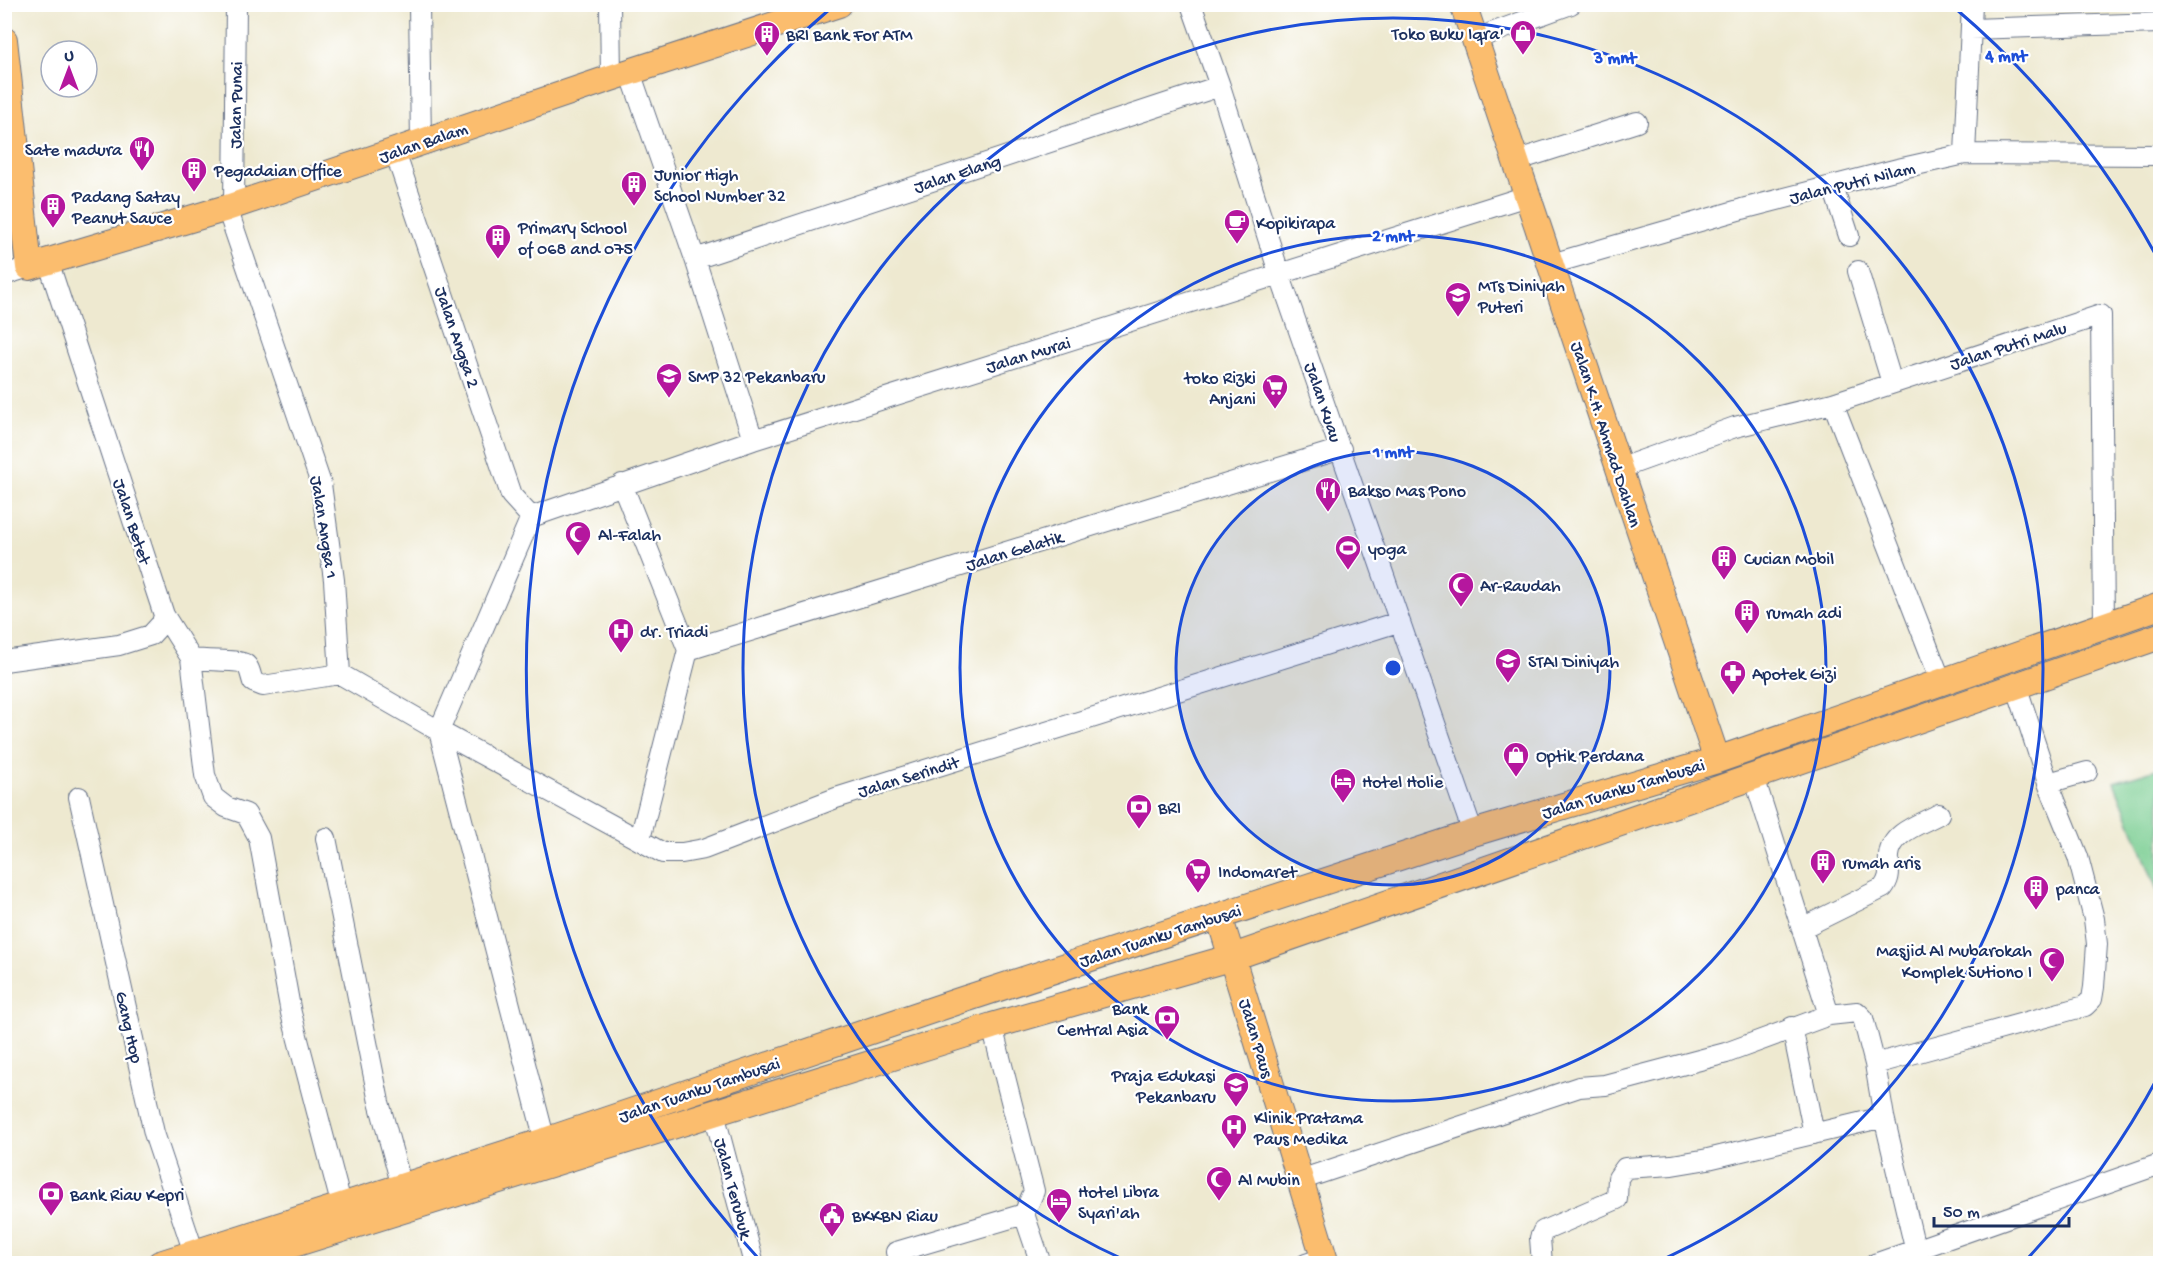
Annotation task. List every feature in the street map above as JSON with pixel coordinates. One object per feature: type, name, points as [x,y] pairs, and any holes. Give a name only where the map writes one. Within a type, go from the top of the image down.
[{"type":"main road","name":"Jalan Balam","points":[[38,264],[230,206],[839,4]]},
{"type":"main road","name":"Jalan K.H. Ahmad Dahlan","points":[[1463,4],[1717,760]]},
{"type":"main road","points":[[4,40],[38,264]]},
{"type":"main road","name":"Jalan Tuanku Tambusai","points":[[159,1263],[545,1141],[959,1001],[1473,833],[1717,760],[2160,606]]},
{"type":"main road","name":"Jalan Tuanku Tambusai","points":[[239,1262],[992,1026],[1233,957],[2160,636]]},
{"type":"main road","name":"Jalan Paus","points":[[1219,916],[1300,1180],[1319,1262]]},
{"type":"street","name":"Jalan Punai","points":[[230,206],[236,4]]},
{"type":"street","points":[[419,4],[421,143]]},
{"type":"street","points":[[610,4],[620,75],[695,259],[753,440]]},
{"type":"street","name":"Jalan Kuau","points":[[1191,4],[1280,276],[1473,833]]},
{"type":"street","points":[[1475,39],[1571,4]]},
{"type":"street","points":[[1965,154],[1972,4]]},
{"type":"street","points":[[1971,29],[2160,23]]},
{"type":"street","name":"Jalan Elang","points":[[695,259],[1220,87]]},
{"type":"street","points":[[1515,161],[1637,122]]},
{"type":"street","name":"Jalan Angsa 2","points":[[395,152],[511,495],[531,517]]},
{"type":"street","name":"Jalan Putri Nilam","points":[[1551,264],[1742,209],[1965,154],[2160,155]]},
{"type":"street","points":[[1833,187],[1849,236]]},
{"type":"street","name":"Jalan Murai","points":[[531,517],[753,440],[1280,276],[1527,196]]},
{"type":"street","name":"Jalan Angsa 1","points":[[230,206],[321,484],[334,580],[340,674]]},
{"type":"street","name":"Jalan Balam","points":[[4,275],[38,264]]},
{"type":"street","name":"Jalan Betet","points":[[38,264],[164,615],[191,658]]},
{"type":"street","points":[[1858,271],[1892,383]]},
{"type":"street","name":"Jalan Putri Malu","points":[[1618,469],[1735,427],[1833,403],[2101,315],[2104,626]]},
{"type":"street","points":[[1833,403],[1941,681]]},
{"type":"street","name":"Jalan Gelatik","points":[[688,650],[1341,449]]},
{"type":"street","points":[[622,484],[688,650],[640,839]]},
{"type":"street","points":[[531,517],[439,731],[545,1141]]},
{"type":"street","points":[[4,661],[119,645],[151,635],[162,623],[164,615]]},
{"type":"street","name":"Jalan Serindit","points":[[439,731],[663,853],[682,853],[704,849],[837,798],[1398,622]]},
{"type":"street","points":[[342,1207],[291,1013],[259,837],[246,814],[226,807],[213,797],[205,775],[191,658],[208,662],[242,663],[248,668],[253,682],[263,686],[340,674],[439,731]]},
{"type":"street","points":[[1875,1064],[2090,1003],[2093,993],[2097,944],[2094,919],[2078,857],[2048,783],[2016,685]]},
{"type":"street","points":[[2048,783],[2087,772]]},
{"type":"street","points":[[1754,777],[1829,1015]]},
{"type":"street","name":"Gang Hop","points":[[79,797],[154,1133],[194,1253]]},
{"type":"street","points":[[1802,928],[1883,888],[1889,880],[1889,853],[1893,841],[1939,814]]},
{"type":"street","points":[[326,837],[377,1090],[402,1187]]},
{"type":"street","points":[[1300,1180],[1579,1087],[1605,1085],[1726,1053],[1829,1015],[1859,1013],[1863,1018],[1875,1064],[1884,1117],[1915,1248]]},
{"type":"street","points":[[992,1026],[1034,1191],[1024,1214],[1041,1263]]},
{"type":"street","points":[[1792,1027],[1814,1134]]},
{"type":"street","name":"Jalan Terubuk","points":[[714,1113],[754,1263]]},
{"type":"street","points":[[1542,1263],[1540,1238],[1543,1231],[1617,1199],[1618,1178],[1625,1168],[1681,1164],[1884,1117]]},
{"type":"street","points":[[1875,1263],[2160,1164]]},
{"type":"street","points":[[900,1263],[897,1252],[1024,1214]]},
{"type":"green space","points":[[2160,768],[2160,897],[2114,782]]},
{"type":"place","name":"Toko Buku Iqra'","points":[[1523,56]]},
{"type":"place","name":"BRI Bank For ATM","points":[[767,57]]},
{"type":"place","name":"Sate madura","points":[[142,172]]},
{"type":"place","name":"Pegadaian Office","points":[[194,193]]},
{"type":"place","name":"Junior High School Number 32","points":[[634,207]]},
{"type":"place","name":"Padang Satay Peanut Sauce","points":[[53,229]]},
{"type":"place","name":"Kopikirapa","points":[[1237,245]]},
{"type":"place","name":"Primary School of 068 and 075","points":[[498,260]]},
{"type":"place","name":"MTs Diniyah Puteri","points":[[1458,318]]},
{"type":"place","name":"SMP 32 Pekanbaru","points":[[669,399]]},
{"type":"place","name":"toko Rizki Anjani","points":[[1275,410]]},
{"type":"place","name":"Bakso Mas Pono","points":[[1328,513]]},
{"type":"place","name":"Al-Falah","points":[[578,557]]},
{"type":"place","name":"yoga","points":[[1348,571]]},
{"type":"place","name":"Cucian Mobil","points":[[1724,581]]},
{"type":"place","name":"Ar-Raudah","points":[[1461,608]]},
{"type":"place","name":"rumah adi","points":[[1747,635]]},
{"type":"place","name":"dr. Triadi","points":[[621,654]]},
{"type":"place","name":"STAI Diniyah","points":[[1508,684]]},
{"type":"place","name":"Apotek Gizi","points":[[1733,696]]},
{"type":"place","name":"Optik Perdana","points":[[1516,778]]},
{"type":"place","name":"Hotel Holie","points":[[1343,804]]},
{"type":"place","name":"BRI","points":[[1139,830]]},
{"type":"place","name":"rumah aris","points":[[1823,885]]},
{"type":"place","name":"Indomaret","points":[[1198,894]]},
{"type":"place","name":"panca","points":[[2036,911]]},
{"type":"place","name":"Masjid Al Mubarokah Komplek Sutiono I","points":[[2052,983]]},
{"type":"place","name":"Bank Central Asia","points":[[1167,1041]]},
{"type":"place","name":"Praja Edukasi Pekanbaru","points":[[1236,1108]]},
{"type":"place","name":"Klinik Pratama Paus Medika","points":[[1234,1150]]},
{"type":"place","name":"Al Mubin","points":[[1219,1202]]},
{"type":"place","name":"Bank Riau Kepri","points":[[51,1217]]},
{"type":"place","name":"Hotel Libra Syari'ah","points":[[1059,1224]]},
{"type":"place","name":"BKKBN Riau","points":[[832,1238]]}]
